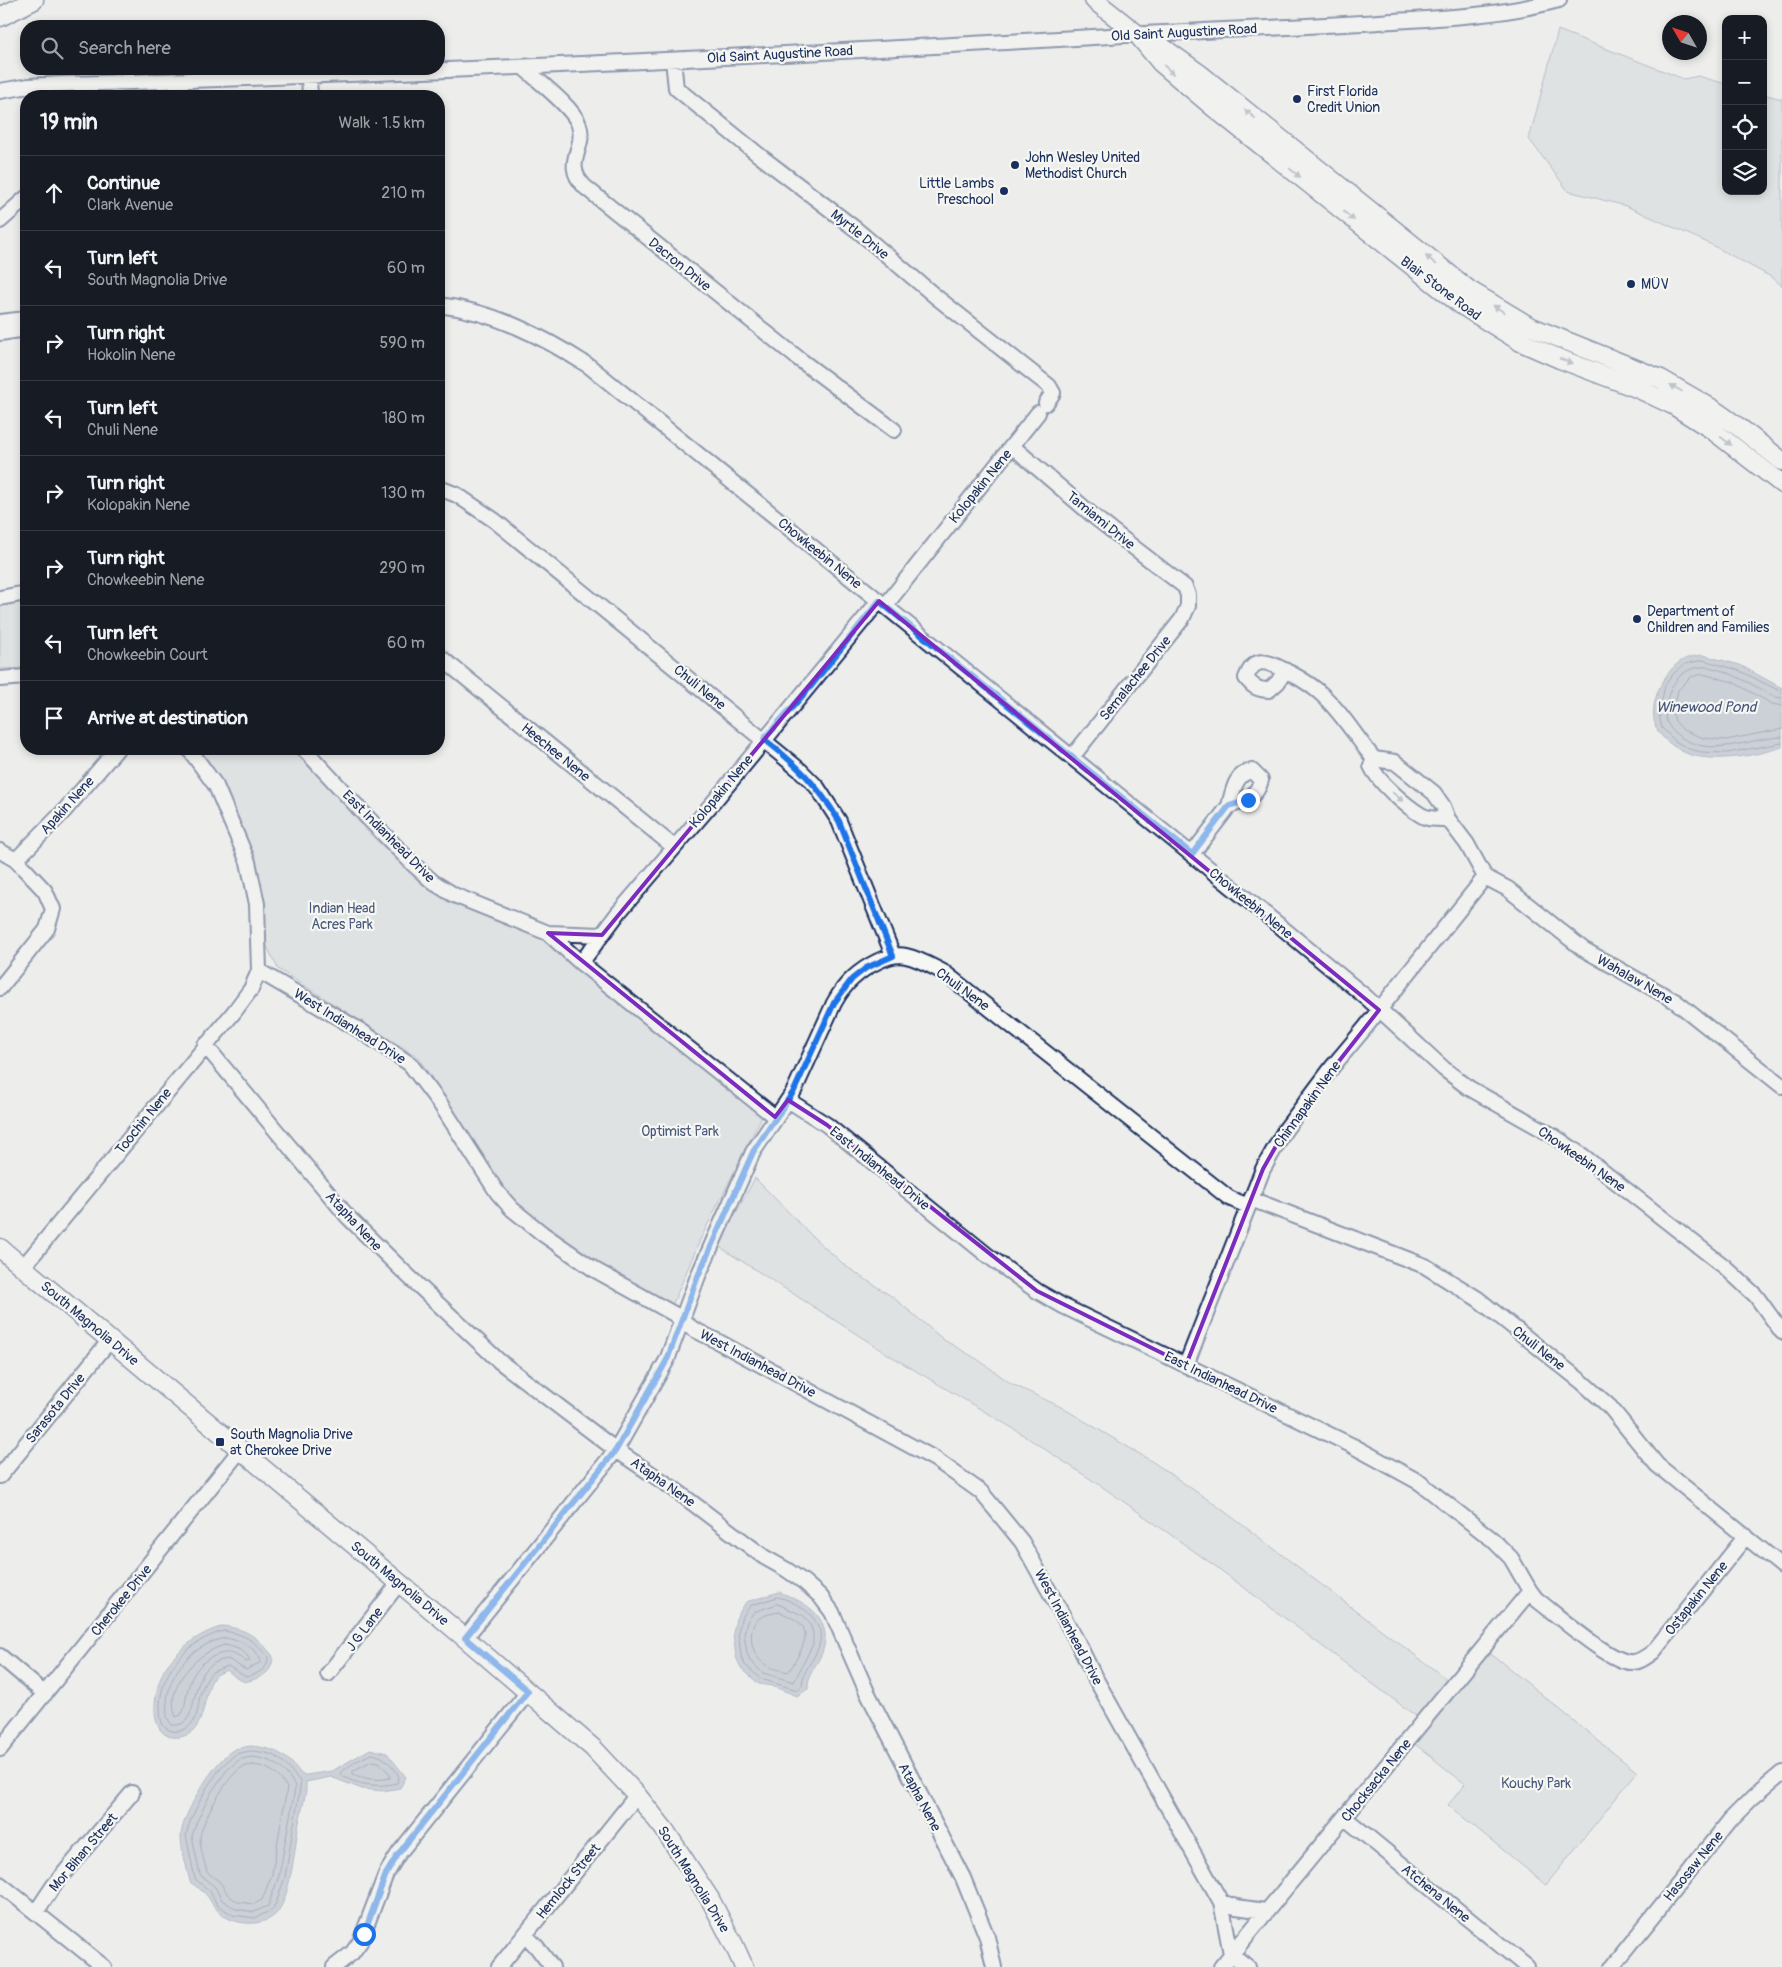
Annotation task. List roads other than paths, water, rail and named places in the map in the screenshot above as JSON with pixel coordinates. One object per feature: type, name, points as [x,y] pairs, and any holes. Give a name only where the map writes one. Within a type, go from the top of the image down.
[{"type":"main road","points":[[0,18],[34,0]]},
{"type":"main road","name":"Blair Stone Road","points":[[1094,0],[1136,34],[1161,63],[1267,138],[1382,231],[1460,304],[1525,334],[1560,359],[1640,389],[1672,405],[1713,420],[1782,462]]},
{"type":"main road","name":"Blair Stone Road","points":[[1713,420],[1782,484]]},
{"type":"main road","name":"South Magnolia Drive","points":[[0,1248],[241,1449],[593,1748],[638,1795],[686,1860],[710,1899],[744,1967]]},
{"type":"street","name":"Old Saint Augustine Road","points":[[445,71],[1450,18],[1506,12],[1559,0]]},
{"type":"street","name":"Myrtle Drive","points":[[673,60],[676,88],[760,156],[857,230],[935,296],[1049,386],[1053,393],[1042,408]]},
{"type":"street","name":"Dacron Drive","points":[[523,67],[575,114],[581,134],[574,167],[579,181],[585,187],[799,359],[894,430]]},
{"type":"street","name":"Old Saint Augustine Road","points":[[50,90],[352,75]]},
{"type":"street","points":[[309,77],[310,90]]},
{"type":"street","name":"Old Saint Augustine Road","points":[[0,91],[20,91]]},
{"type":"street","points":[[0,220],[20,203]]},
{"type":"street","name":"Chowkeebin Nene","points":[[445,306],[477,312],[515,325],[538,335],[589,366],[1192,854],[1352,986],[1444,1069],[1469,1088],[1552,1135],[1583,1156],[1717,1261],[1756,1296],[1782,1332]]},
{"type":"street","points":[[0,322],[20,324]]},
{"type":"street","points":[[0,333],[20,325]]},
{"type":"street","name":"Kolopakin Nene","points":[[581,963],[619,912],[717,798],[764,739],[882,604],[1042,408]]},
{"type":"street","name":"Tamiami Drive","points":[[1012,446],[1097,519],[1170,574],[1185,587],[1188,595]]},
{"type":"street","name":"Chuli Nene","points":[[445,491],[457,496],[494,520],[801,770],[817,787],[839,821],[893,956],[905,956],[928,964],[945,973],[1228,1198],[1249,1203],[1425,1266],[1478,1299],[1582,1382],[1610,1407],[1657,1465],[1782,1566]]},
{"type":"street","points":[[0,598],[20,594]]},
{"type":"street","name":"Semalachee Drive","points":[[1072,757],[1182,619],[1188,606],[1188,595]]},
{"type":"street","name":"Heechee Nene","points":[[445,661],[674,847]]},
{"type":"street","points":[[1285,670],[1319,691],[1332,704],[1374,760],[1395,762],[1434,793],[1443,806],[1448,819],[1468,844],[1485,877]]},
{"type":"street","points":[[0,679],[20,677]]},
{"type":"street","name":"Apakin Nene","points":[[16,860],[64,811],[112,755]]},
{"type":"street","points":[[193,755],[216,786],[248,862],[257,904],[259,971]]},
{"type":"street","name":"East Indianhead Drive","points":[[310,755],[367,817],[433,882],[454,895],[548,933],[581,963],[775,1117]]},
{"type":"street","points":[[1374,760],[1371,766],[1375,776],[1422,816],[1448,819]]},
{"type":"street","points":[[1192,854],[1229,806]]},
{"type":"street","points":[[0,851],[16,860],[45,891],[52,909],[47,929],[0,988]]},
{"type":"street","name":"Chinnapakin Nene","points":[[1186,1365],[1263,1169],[1284,1130],[1485,877]]},
{"type":"street","name":"Wahalaw Nene","points":[[1485,877],[1508,889],[1583,948],[1675,1001],[1782,1086]]},
{"type":"street","points":[[548,933],[602,935]]},
{"type":"street","points":[[465,1638],[616,1450],[667,1360],[698,1276],[753,1152],[794,1091],[834,1003],[852,979],[866,968],[893,956]]},
{"type":"street","name":"Toochin Nene","points":[[23,1267],[251,990],[259,971]]},
{"type":"street","name":"West Indianhead Drive","points":[[259,971],[402,1057],[421,1076],[497,1192],[512,1209],[543,1234],[595,1270],[652,1301],[682,1320],[693,1330],[726,1345],[935,1459],[981,1492],[1022,1542],[1078,1643],[1094,1676],[1221,1902],[1232,1954]]},
{"type":"street","name":"Atapha Nene","points":[[206,1045],[300,1160],[366,1235],[499,1361],[616,1450],[674,1489],[764,1558],[787,1570],[804,1582],[820,1596],[832,1612],[867,1692],[967,1887],[987,1936],[994,1967]]},
{"type":"street","name":"East Indianhead Drive","points":[[788,1100],[827,1125],[987,1255],[1037,1291],[1064,1306],[1353,1446],[1419,1482],[1493,1540],[1510,1558],[1536,1599],[1618,1660],[1632,1663],[1645,1658]]},
{"type":"street","name":"Sarasota Drive","points":[[0,1476],[110,1340]]},
{"type":"street","name":"Cherokee Drive","points":[[0,1749],[241,1449]]},
{"type":"street","name":"Ostapakin Nene","points":[[1645,1658],[1653,1652],[1746,1536]]},
{"type":"street","name":"J G Lane","points":[[328,1674],[399,1583]]},
{"type":"street","name":"Chocksacka Nene","points":[[1221,1967],[1530,1591]]},
{"type":"street","points":[[0,1656],[45,1694]]},
{"type":"street","points":[[334,1967],[352,1953],[360,1942],[386,1874],[399,1853],[528,1691]]},
{"type":"street","name":"Hasosaw Nene","points":[[1612,1967],[1731,1820],[1753,1797],[1782,1773]]},
{"type":"street","name":"Mor Bihan Street","points":[[36,1912],[54,1886],[132,1793]]},
{"type":"street","name":"Hemlock Street","points":[[499,1967],[638,1795]]},
{"type":"street","name":"Atchena Nene","points":[[1345,1818],[1527,1967]]},
{"type":"street","points":[[0,1884],[104,1967]]},
{"type":"street","points":[[1221,1902],[1236,1907],[1266,1911]]},
{"type":"street","points":[[525,1935],[552,1967]]},
{"type":"street","points":[[1232,1954],[1248,1967]]},
{"type":"water","name":"Winewood Pond","points":[[1703,655],[1740,665],[1782,688],[1782,747],[1748,756],[1698,757],[1672,745],[1661,735],[1654,722],[1653,713],[1657,693],[1662,683],[1681,661]]},
{"type":"water","points":[[779,1592],[806,1605],[813,1611],[823,1626],[825,1635],[824,1646],[808,1682],[808,1689],[797,1696],[772,1686],[759,1684],[741,1668],[736,1657],[733,1633],[736,1618],[746,1602]]},
{"type":"water","points":[[224,1626],[246,1632],[257,1639],[273,1656],[271,1667],[260,1677],[245,1682],[236,1678],[227,1670],[214,1677],[207,1693],[200,1721],[195,1728],[189,1734],[180,1737],[168,1736],[161,1730],[156,1721],[155,1709],[156,1696],[163,1672],[186,1645],[208,1632]]},
{"type":"water","points":[[250,1746],[266,1748],[279,1753],[290,1761],[301,1774],[306,1775],[332,1771],[370,1749],[387,1753],[406,1777],[400,1788],[383,1791],[362,1789],[331,1777],[306,1782],[291,1873],[285,1897],[276,1914],[271,1918],[255,1923],[237,1922],[224,1916],[204,1893],[190,1882],[181,1842],[187,1815],[210,1775],[227,1754],[235,1749]]},
{"type":"place","name":"First Florida Credit Union","points":[[1297,99]]},
{"type":"place","name":"John Wesley United Methodist Church","points":[[1015,165]]},
{"type":"place","name":"Little Lambs Preschool","points":[[1004,191]]},
{"type":"place","name":"MÜV","points":[[1631,284]]},
{"type":"place","name":"Department of Children and Families","points":[[1637,619]]},
{"type":"place","name":"South Magnolia Drive at Cherokee Drive","points":[[220,1442]]},
{"type":"park label","name":"Indian Head Acres Park","points":[[342,916]]},
{"type":"park label","name":"Optimist Park","points":[[680,1131]]},
{"type":"park label","name":"Kouchy Park","points":[[1536,1783]]}]
